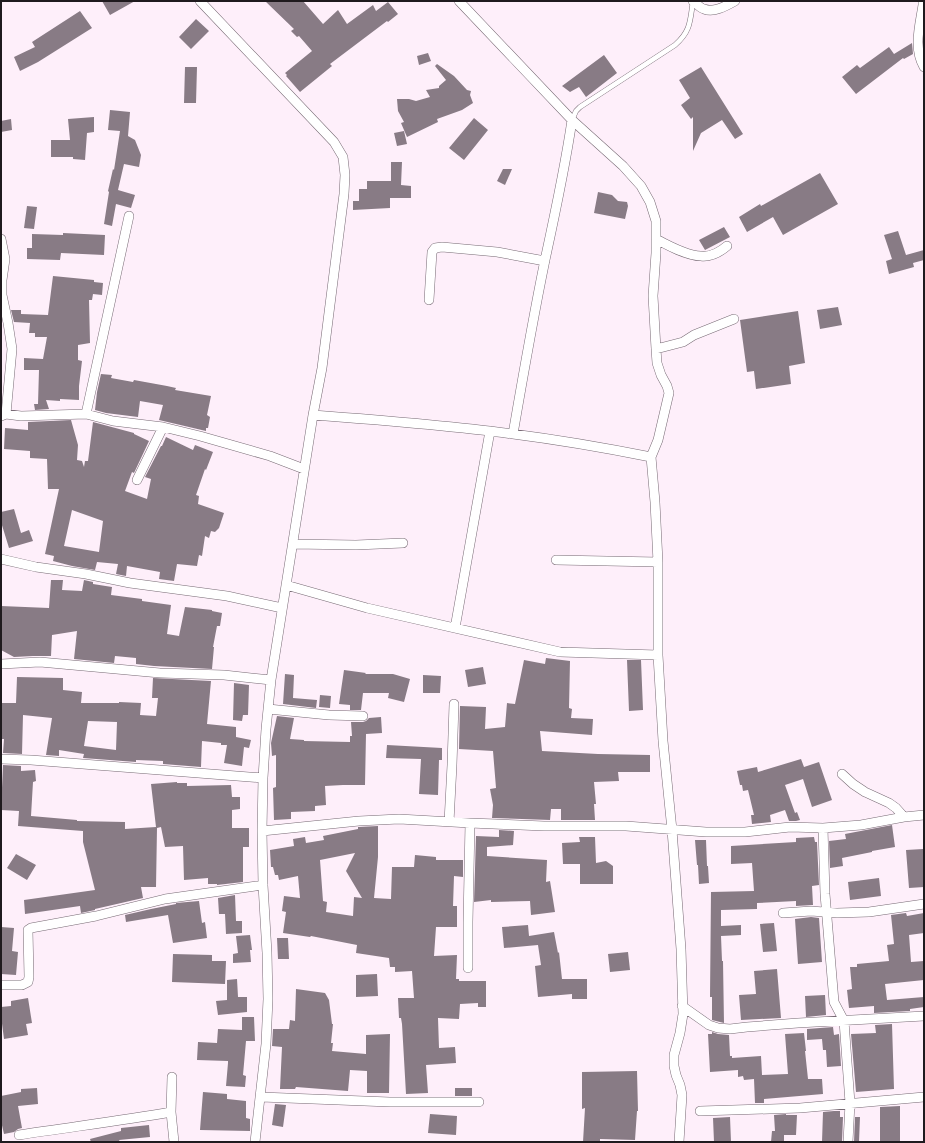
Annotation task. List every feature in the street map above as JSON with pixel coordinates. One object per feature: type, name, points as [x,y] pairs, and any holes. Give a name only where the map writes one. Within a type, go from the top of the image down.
[{"type":"street","points":[[200,1],[334,142],[343,157],[345,176],[322,368],[304,469],[294,544],[271,680],[268,709],[263,778],[262,831],[268,999],[266,1044],[255,1142]]},
{"type":"street","points":[[459,1],[572,120],[623,166],[640,186],[650,202],[656,221],[653,296],[657,363],[669,394],[658,440],[651,457],[658,562],[658,655],[663,741],[672,830],[681,949],[683,1014],[674,1056],[674,1066],[682,1095],[679,1142]]},
{"type":"street","points":[[693,1],[703,9],[713,10],[735,1]]},
{"type":"street","points":[[923,1],[924,5],[918,33],[918,44],[921,62],[924,67]]},
{"type":"street","points":[[513,434],[545,261],[565,168],[572,120]]},
{"type":"street","points":[[86,414],[129,216]]},
{"type":"street","points":[[656,238],[670,246],[700,256],[709,256],[727,246]]},
{"type":"street","points":[[1,239],[5,259],[2,280],[2,295],[12,349],[4,415],[86,414],[114,421],[163,427],[270,456],[304,469]]},
{"type":"street","points":[[429,300],[432,252],[436,248],[497,252],[545,261]]},
{"type":"street","points":[[656,349],[683,342],[694,335],[734,319]]},
{"type":"street","points":[[313,415],[408,422],[490,431],[580,444],[651,457]]},
{"type":"street","points":[[137,480],[163,427]]},
{"type":"street","points":[[455,628],[490,431]]},
{"type":"street","points":[[294,544],[356,545],[403,543]]},
{"type":"street","points":[[1,559],[36,567],[227,596],[282,608]]},
{"type":"street","points":[[556,560],[658,562]]},
{"type":"street","points":[[286,585],[366,608],[560,652],[658,655]]},
{"type":"street","points":[[1,664],[40,662],[160,673],[224,675],[271,680]]},
{"type":"street","points":[[449,822],[454,704]]},
{"type":"street","points":[[268,709],[329,715],[363,716]]},
{"type":"street","points":[[1,759],[263,778]]},
{"type":"street","points":[[842,774],[865,792],[892,806],[904,817]]},
{"type":"street","points":[[262,831],[393,819],[544,826],[626,826],[706,832],[745,832],[790,827],[823,828],[861,825],[924,815]]},
{"type":"street","points":[[468,968],[470,823]]},
{"type":"street","points":[[823,828],[825,894],[834,1002],[844,1021],[850,1103],[848,1142]]},
{"type":"street","points":[[1,985],[22,985],[28,982],[28,930],[31,928],[96,916],[165,899],[263,885]]},
{"type":"street","points":[[783,913],[811,911],[838,913],[869,912],[924,904]]},
{"type":"street","points":[[682,1006],[710,1025],[718,1028],[730,1029],[924,1016]]},
{"type":"street","points":[[172,1077],[171,1112],[174,1142]]},
{"type":"street","points":[[261,1097],[390,1102],[479,1102]]},
{"type":"street","points":[[700,1111],[800,1108],[924,1097]]},
{"type":"street","points":[[19,1135],[68,1127],[129,1120],[171,1112]]},
{"type":"lane","points":[[572,120],[576,111],[580,107],[675,45],[684,37],[689,25],[693,1]]},
{"type":"building","points":[[102,1],[135,1],[110,15]]},
{"type":"building","points":[[265,1],[303,1],[323,24],[338,10],[347,24],[373,5],[376,11],[388,2],[398,14],[330,64],[332,66],[300,92],[285,73],[312,51],[299,36],[297,37],[291,31],[294,29]]},
{"type":"building","points":[[80,11],[92,28],[38,62],[20,71],[14,57],[35,47],[32,42]]},
{"type":"building","points":[[196,19],[209,31],[191,49],[179,37]]},
{"type":"building","points":[[912,43],[913,54],[904,59],[903,58],[856,94],[842,77],[857,65],[860,68],[889,47],[894,54]]},
{"type":"building","points":[[428,53],[431,61],[419,65],[417,56]]},
{"type":"building","points":[[604,55],[617,73],[586,97],[579,87],[570,92],[562,86]]},
{"type":"building","points":[[437,64],[454,76],[467,90],[471,91],[470,95],[473,103],[462,110],[437,119],[438,122],[407,137],[401,123],[404,122],[398,111],[397,99],[409,99],[416,101],[430,97],[426,90],[439,88],[439,86],[446,80],[435,66]]},
{"type":"building","points":[[185,67],[197,67],[196,103],[184,103]]},
{"type":"building","points":[[701,67],[743,134],[735,139],[722,120],[701,133],[693,151],[693,117],[691,119],[681,105],[690,98],[679,80]]},
{"type":"building","points":[[110,110],[130,112],[128,136],[135,140],[141,155],[139,167],[124,164],[118,190],[135,195],[131,208],[116,204],[112,226],[104,224],[108,191],[113,169],[114,170],[120,131],[108,130]]},
{"type":"building","points":[[94,117],[94,132],[87,133],[85,160],[73,159],[73,157],[51,157],[51,140],[70,140],[68,119]]},
{"type":"building","points":[[474,118],[488,130],[464,160],[449,148]]},
{"type":"building","points":[[11,119],[12,130],[1,132],[1,121]]},
{"type":"building","points":[[404,131],[407,144],[397,146],[394,133]]},
{"type":"building","points":[[391,162],[402,162],[401,185],[411,186],[411,198],[390,198],[390,208],[353,210],[353,201],[359,201],[359,189],[367,189],[367,181],[391,181]]},
{"type":"building","points":[[503,169],[512,169],[505,185],[497,181]]},
{"type":"building","points":[[820,173],[838,204],[783,235],[773,217],[747,232],[739,217],[760,204],[761,206]]},
{"type":"building","points":[[598,192],[612,195],[618,201],[627,202],[628,206],[625,219],[594,213]]},
{"type":"building","points":[[27,206],[37,207],[34,229],[24,228]]},
{"type":"building","points":[[724,227],[730,237],[705,250],[699,240]]},
{"type":"building","points":[[898,231],[906,255],[924,250],[924,260],[913,263],[914,267],[889,274],[886,261],[892,259],[884,235]]},
{"type":"building","points":[[63,233],[105,235],[104,255],[61,253],[60,260],[27,259],[27,248],[32,248],[32,234],[63,235]]},
{"type":"building","points":[[53,276],[94,280],[94,282],[103,283],[102,295],[93,294],[92,300],[89,300],[90,343],[78,345],[78,360],[82,361],[79,400],[46,400],[49,409],[35,410],[34,404],[38,404],[39,370],[24,370],[24,358],[43,359],[47,337],[35,337],[35,333],[29,333],[30,323],[14,322],[11,310],[21,310],[21,314],[48,315]]},
{"type":"building","points":[[838,307],[842,325],[820,329],[817,310]]},
{"type":"building","points":[[798,311],[805,363],[789,366],[791,384],[756,389],[754,371],[747,372],[740,320]]},
{"type":"building","points":[[101,374],[112,375],[111,378],[133,382],[134,380],[176,388],[175,390],[211,396],[207,415],[210,417],[208,428],[206,428],[206,431],[159,420],[163,405],[140,401],[138,417],[95,410]]},
{"type":"building","points":[[71,420],[78,445],[77,460],[82,461],[84,467],[85,461],[88,461],[93,422],[134,433],[149,441],[134,473],[132,472],[125,491],[147,499],[151,479],[145,477],[166,437],[193,450],[195,445],[213,452],[196,495],[199,496],[198,504],[224,513],[219,528],[215,532],[211,531],[209,538],[205,536],[202,556],[199,555],[197,566],[177,564],[174,581],[159,579],[160,572],[127,566],[126,576],[116,574],[118,564],[97,562],[95,570],[53,561],[54,556],[45,554],[59,489],[48,489],[47,459],[30,458],[30,451],[4,449],[5,428],[28,430],[28,422]],"holes":[[[72,510],[103,521],[99,552],[64,546]]]},
{"type":"building","points":[[14,509],[21,533],[29,530],[33,541],[9,548],[1,522],[1,512]]},
{"type":"building","points":[[51,580],[63,580],[62,590],[82,591],[84,580],[93,582],[93,584],[112,587],[111,595],[171,605],[167,634],[179,636],[185,607],[212,610],[222,613],[220,626],[217,626],[213,647],[212,669],[136,664],[136,658],[115,656],[114,663],[74,659],[77,631],[52,635],[51,656],[14,657],[1,650],[1,606],[49,608]]},
{"type":"building","points":[[546,658],[570,661],[569,708],[572,709],[571,718],[593,719],[592,735],[540,731],[542,751],[650,755],[650,772],[618,772],[619,781],[594,782],[596,804],[594,804],[595,820],[561,820],[561,809],[551,809],[550,820],[492,818],[493,805],[490,789],[496,788],[493,751],[459,749],[460,706],[486,707],[485,729],[505,727],[507,703],[515,704],[524,660],[545,664]]},
{"type":"building","points":[[627,660],[641,660],[643,710],[629,711]]},
{"type":"building","points":[[483,667],[486,684],[468,687],[465,670]]},
{"type":"building","points":[[344,670],[366,673],[365,674],[393,674],[410,679],[404,702],[388,698],[389,693],[363,693],[361,710],[350,710],[350,705],[339,704]]},
{"type":"building","points":[[285,674],[294,675],[293,698],[317,700],[316,708],[283,704]]},
{"type":"building","points":[[423,675],[441,676],[440,693],[423,693]]},
{"type":"building","points":[[17,677],[63,678],[63,690],[82,692],[81,703],[141,703],[140,715],[156,716],[158,698],[152,698],[153,678],[211,681],[207,724],[236,727],[236,737],[251,740],[249,748],[244,747],[242,766],[224,763],[227,745],[202,741],[201,767],[163,764],[163,761],[136,760],[136,762],[83,758],[84,754],[59,750],[59,756],[46,755],[52,718],[23,715],[22,754],[3,753],[4,739],[1,739],[1,703],[16,703]],"holes":[[[88,721],[117,722],[116,750],[84,746]]]},
{"type":"building","points":[[234,683],[249,685],[248,715],[243,715],[242,721],[233,720]]},
{"type":"building","points":[[320,695],[331,696],[330,708],[319,707]]},
{"type":"building","points":[[277,716],[294,718],[290,739],[304,741],[350,742],[350,736],[352,736],[351,722],[363,722],[369,718],[381,717],[382,733],[366,734],[365,785],[325,786],[326,805],[315,806],[315,811],[291,812],[291,819],[274,820],[273,788],[276,787],[276,755],[272,756],[271,743]]},
{"type":"building","points":[[387,745],[442,748],[442,760],[439,760],[438,795],[419,794],[421,759],[386,758]]},
{"type":"building","points":[[801,759],[804,767],[819,762],[832,800],[812,807],[803,779],[785,785],[795,813],[797,812],[800,820],[789,821],[785,810],[770,815],[771,822],[752,824],[751,815],[754,815],[748,790],[743,791],[737,771],[757,767],[758,772]]},
{"type":"building","points":[[3,765],[21,766],[21,771],[35,770],[36,781],[33,782],[31,816],[77,821],[125,822],[125,829],[156,827],[151,784],[177,782],[187,783],[187,786],[231,785],[232,797],[240,797],[240,809],[232,810],[232,828],[249,828],[249,847],[243,847],[243,882],[217,885],[208,884],[208,878],[184,880],[183,846],[165,847],[161,827],[157,828],[156,887],[141,887],[143,898],[81,913],[80,906],[25,914],[24,900],[95,890],[83,842],[83,831],[18,826],[19,811],[1,810]]},
{"type":"building","points":[[892,825],[895,847],[842,858],[843,866],[830,868],[829,841],[846,839],[845,834]]},
{"type":"building","points":[[378,826],[378,857],[374,898],[391,899],[392,867],[414,867],[415,855],[436,857],[436,860],[463,860],[463,877],[454,876],[453,906],[457,906],[457,927],[436,927],[434,956],[457,955],[456,979],[459,979],[459,981],[486,981],[486,1007],[478,1007],[478,1003],[460,1004],[459,1019],[438,1018],[439,1048],[455,1047],[456,1063],[426,1065],[428,1093],[406,1094],[402,1024],[401,1018],[399,1018],[398,998],[414,998],[412,971],[395,972],[395,967],[390,967],[389,958],[356,953],[357,945],[311,936],[283,933],[286,912],[282,911],[284,896],[300,898],[298,876],[279,880],[278,875],[275,875],[273,867],[271,867],[270,850],[294,846],[293,839],[305,837],[306,843],[324,840],[323,836],[358,829],[358,827]],"holes":[[[355,853],[346,871],[362,898],[354,897],[353,916],[326,912],[327,902],[323,901],[320,860]]]},
{"type":"building","points":[[499,830],[514,831],[513,845],[487,847],[487,856],[547,860],[546,882],[550,881],[555,912],[531,915],[530,901],[491,902],[491,900],[474,902],[476,836],[499,837]]},
{"type":"building","points":[[579,837],[595,837],[596,863],[606,861],[613,866],[613,884],[580,884],[580,864],[563,864],[562,843],[580,842]]},
{"type":"building","points":[[814,837],[815,842],[817,842],[819,885],[812,886],[813,905],[796,906],[796,901],[757,903],[757,909],[721,910],[721,926],[741,925],[741,935],[721,936],[724,1023],[712,1020],[712,997],[710,997],[711,892],[754,891],[752,863],[731,864],[731,846],[796,842],[796,838]]},
{"type":"building","points":[[695,840],[706,840],[709,883],[699,884]]},
{"type":"building","points":[[923,849],[924,887],[909,888],[906,850]]},
{"type":"building","points":[[16,854],[36,865],[27,880],[7,868]]},
{"type":"building","points":[[879,878],[881,896],[850,900],[848,882]]},
{"type":"building","points":[[235,895],[236,921],[242,921],[242,933],[226,934],[225,914],[219,914],[218,898]]},
{"type":"building","points":[[199,901],[202,923],[205,922],[207,938],[173,943],[168,915],[126,922],[125,915],[176,903]]},
{"type":"building","points":[[906,913],[907,916],[924,913],[924,933],[909,935],[911,962],[924,961],[924,980],[885,984],[887,1000],[924,997],[924,1007],[910,1009],[910,1011],[874,1013],[874,1006],[849,1008],[847,990],[852,989],[850,967],[857,967],[857,964],[889,961],[887,945],[894,944],[891,915]]},
{"type":"building","points":[[811,917],[819,918],[822,962],[798,964],[795,919]]},
{"type":"building","points":[[774,923],[777,951],[763,952],[760,924]]},
{"type":"building","points":[[528,925],[529,936],[554,932],[558,953],[559,952],[562,979],[587,979],[587,999],[572,999],[572,994],[538,997],[535,966],[541,965],[538,945],[504,948],[502,927]]},
{"type":"building","points":[[1,927],[14,928],[12,951],[18,952],[16,975],[1,974]]},
{"type":"building","points":[[250,935],[252,950],[250,950],[251,962],[233,963],[233,954],[238,953],[236,936]]},
{"type":"building","points":[[277,938],[288,938],[289,959],[278,959]]},
{"type":"building","points":[[628,952],[630,970],[610,972],[608,954]]},
{"type":"building","points":[[173,954],[212,955],[212,961],[226,961],[225,984],[172,982]]},
{"type":"building","points":[[777,969],[781,1018],[741,1020],[739,995],[756,994],[754,971]]},
{"type":"building","points":[[377,974],[378,996],[356,997],[356,975]]},
{"type":"building","points":[[237,979],[238,997],[247,997],[247,1012],[218,1015],[216,1001],[227,1000],[227,980]]},
{"type":"building","points":[[296,989],[325,993],[329,1000],[333,1024],[331,1043],[333,1043],[332,1051],[366,1054],[366,1035],[390,1034],[389,1093],[367,1093],[367,1071],[350,1070],[348,1091],[296,1087],[295,1089],[280,1089],[282,1047],[272,1046],[273,1029],[289,1029],[290,1020],[295,1021]]},
{"type":"building","points":[[825,995],[826,1015],[806,1017],[805,996]]},
{"type":"building","points":[[28,998],[32,1023],[26,1024],[28,1035],[4,1039],[1,1007],[11,1006],[11,1001]]},
{"type":"building","points":[[242,1017],[254,1017],[255,1041],[246,1041],[243,1075],[246,1076],[245,1087],[226,1086],[228,1061],[197,1060],[198,1042],[217,1043],[218,1029],[242,1030]]},
{"type":"building","points":[[892,1024],[894,1089],[856,1092],[851,1034],[876,1033],[875,1025]]},
{"type":"building","points":[[833,1027],[834,1035],[839,1034],[841,1066],[827,1067],[826,1050],[823,1050],[822,1039],[807,1040],[807,1029]]},
{"type":"building","points":[[712,1032],[729,1035],[730,1056],[732,1056],[732,1058],[761,1056],[762,1075],[788,1074],[785,1034],[804,1033],[808,1079],[822,1079],[823,1094],[764,1099],[764,1103],[755,1103],[754,1079],[744,1080],[743,1076],[738,1077],[738,1070],[710,1072],[708,1034],[712,1034]]},
{"type":"building","points":[[637,1071],[638,1111],[635,1140],[600,1139],[600,1142],[583,1142],[585,1108],[582,1109],[582,1072]]},
{"type":"building","points":[[37,1088],[38,1104],[18,1106],[22,1128],[14,1132],[4,1134],[1,1121],[1,1096],[21,1092],[21,1089]]},
{"type":"building","points":[[455,1088],[472,1088],[472,1096],[455,1096]]},
{"type":"building","points":[[203,1092],[227,1094],[227,1099],[246,1101],[246,1118],[250,1119],[250,1131],[200,1130]]},
{"type":"building","points":[[275,1104],[286,1105],[283,1127],[272,1125]]},
{"type":"building","points":[[900,1106],[900,1142],[880,1142],[880,1107]]},
{"type":"building","points":[[840,1111],[840,1117],[843,1117],[842,1142],[822,1142],[823,1112]]},
{"type":"building","points":[[430,1114],[457,1116],[456,1135],[428,1133]]},
{"type":"building","points":[[774,1115],[797,1115],[796,1135],[784,1135],[784,1142],[771,1142],[772,1131],[775,1131]]},
{"type":"building","points":[[730,1117],[731,1142],[714,1142],[713,1118]]},
{"type":"building","points":[[855,1117],[860,1117],[859,1142],[854,1142]]},
{"type":"building","points":[[149,1125],[150,1137],[119,1140],[120,1142],[91,1142],[90,1139],[121,1131],[121,1128]]}]
